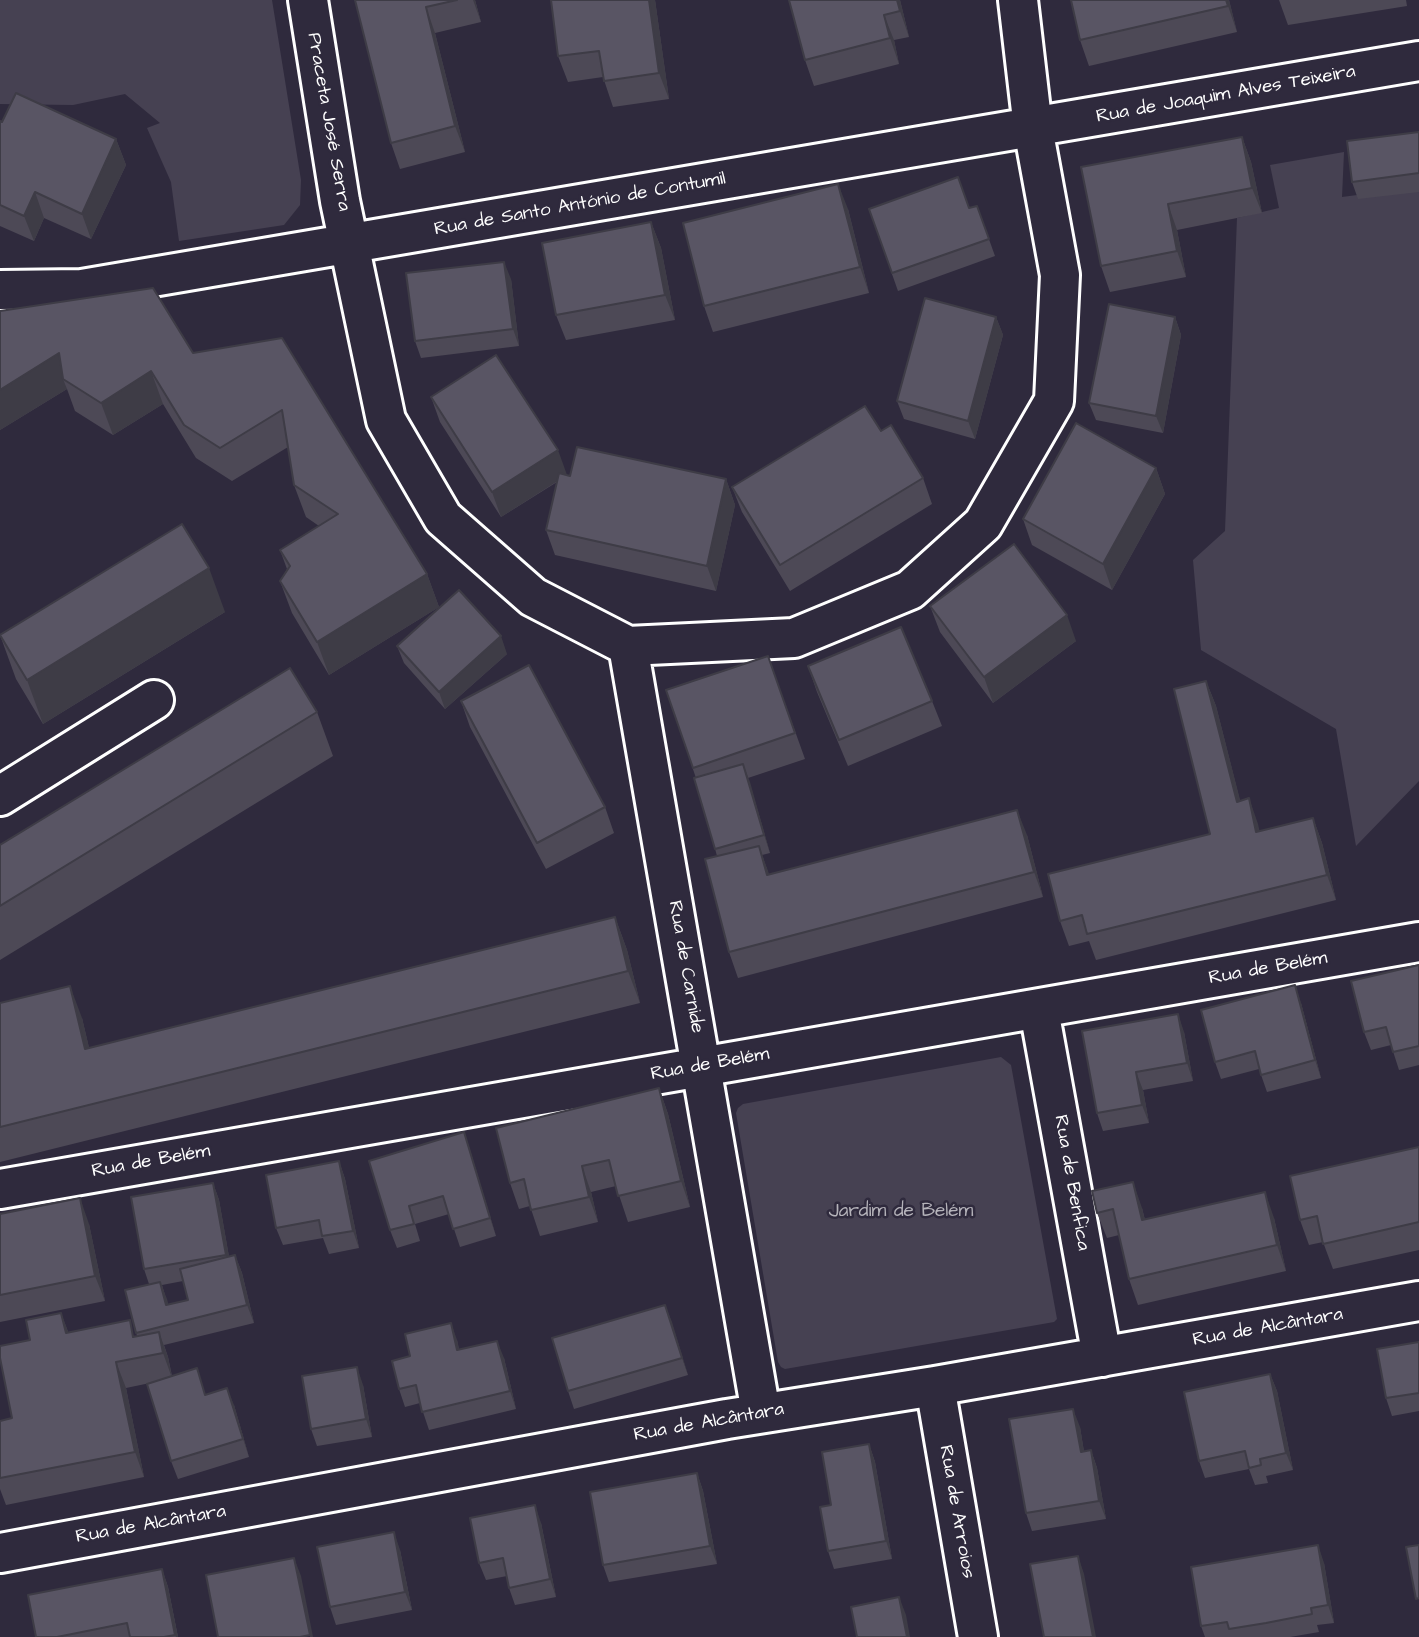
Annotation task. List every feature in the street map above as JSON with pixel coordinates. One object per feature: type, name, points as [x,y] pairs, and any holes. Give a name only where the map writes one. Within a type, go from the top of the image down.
[{"type":"street","name":"Praceta José Serra","points":[[308,0],[350,245],[386,420],[443,518],[533,597],[628,646]]},
{"type":"street","points":[[628,646],[794,638],[911,590],[984,524],[1054,401],[1060,275],[1033,128],[1018,0]]},
{"type":"street","name":"Rua de Joaquim Alves Teixeira","points":[[1033,128],[1419,61]]},
{"type":"street","name":"Rua de Santo António de Contumil","points":[[0,290],[82,289],[1033,128]]},
{"type":"street","name":"Rua de Carnide","points":[[628,646],[761,1413]]},
{"type":"street","points":[[0,796],[154,700]]},
{"type":"street","name":"Rua de Belém","points":[[0,1189],[1419,942]]},
{"type":"street","name":"Rua de Benfica","points":[[1039,1010],[1102,1357]]},
{"type":"street","name":"Rua de Alcântara","points":[[0,1553],[761,1413],[935,1386],[1419,1301]]},
{"type":"street","name":"Rua de Arroios","points":[[935,1386],[978,1637]]},
{"type":"green space","points":[[0,0],[272,0],[301,180],[300,205],[284,225],[179,241],[171,182],[147,128],[160,123],[125,94],[73,105],[0,104]]},
{"type":"green space","points":[[1344,152],[1342,197],[1419,187],[1419,781],[1356,846],[1336,729],[1201,650],[1193,560],[1225,531],[1237,218],[1279,208],[1270,165]]},
{"type":"green space","name":"Jardim de Belém","points":[[1001,1057],[1011,1065],[1057,1319],[1054,1322],[785,1369],[781,1367],[736,1113],[738,1108],[743,1104]]},
{"type":"building","points":[[355,0],[457,0],[426,7],[455,126],[391,143]]},
{"type":"building","points":[[551,0],[649,0],[659,73],[604,81],[599,51],[558,56]]},
{"type":"building","points":[[789,0],[897,0],[900,11],[884,15],[890,38],[805,60]]},
{"type":"building","points":[[1071,0],[1226,0],[1228,6],[1080,40]]},
{"type":"building","points":[[16,93],[116,139],[82,214],[35,192],[24,216],[0,205],[0,121],[2,122]]},
{"type":"building","points":[[1419,132],[1419,173],[1352,182],[1347,141]]},
{"type":"building","points":[[1242,137],[1252,188],[1168,204],[1177,251],[1101,266],[1081,167]]},
{"type":"building","points":[[958,177],[969,208],[977,206],[989,239],[892,273],[869,209]]},
{"type":"building","points":[[838,184],[860,267],[704,306],[683,223]]},
{"type":"building","points":[[651,222],[665,295],[556,315],[542,243]]},
{"type":"building","points":[[504,262],[513,329],[415,341],[406,273]]},
{"type":"building","points":[[153,288],[193,353],[282,338],[427,574],[317,642],[280,581],[290,566],[280,550],[338,514],[294,485],[282,410],[220,448],[184,425],[151,371],[101,403],[63,379],[59,353],[0,390],[0,311]]},
{"type":"building","points":[[925,298],[996,317],[968,421],[897,401]]},
{"type":"building","points":[[1109,304],[1175,317],[1156,416],[1089,403]]},
{"type":"building","points":[[496,355],[558,450],[492,492],[431,397]]},
{"type":"building","points":[[865,406],[881,431],[891,425],[923,478],[780,565],[732,487]]},
{"type":"building","points":[[1076,423],[1156,468],[1103,564],[1023,519]]},
{"type":"building","points":[[577,447],[726,479],[707,566],[546,530],[559,473],[570,476]]},
{"type":"building","points":[[182,524],[209,568],[27,680],[0,635]]},
{"type":"building","points":[[1014,544],[1067,615],[984,677],[930,606]]},
{"type":"building","points":[[459,590],[501,636],[439,692],[397,646]]},
{"type":"building","points":[[901,627],[932,701],[839,740],[808,666]]},
{"type":"building","points":[[768,656],[795,733],[693,768],[666,690]]},
{"type":"building","points":[[529,665],[605,807],[537,843],[461,701]]},
{"type":"building","points":[[290,668],[317,712],[0,906],[0,845]]},
{"type":"building","points":[[1206,681],[1237,802],[1249,798],[1256,832],[1313,818],[1327,875],[1087,934],[1082,915],[1060,921],[1048,874],[1210,834],[1174,689]]},
{"type":"building","points":[[743,764],[764,835],[715,849],[694,778]]},
{"type":"building","points":[[1017,810],[1034,872],[729,952],[705,859],[759,846],[767,875]]},
{"type":"building","points":[[615,917],[628,971],[0,1127],[0,1003],[70,986],[85,1049]]},
{"type":"building","points":[[1419,965],[1419,1046],[1393,1052],[1386,1027],[1364,1032],[1351,981]]},
{"type":"building","points":[[1295,985],[1315,1060],[1261,1075],[1255,1051],[1215,1062],[1201,1010]]},
{"type":"building","points":[[1178,1014],[1187,1063],[1136,1072],[1142,1105],[1097,1113],[1082,1031]]},
{"type":"building","points":[[659,1088],[681,1181],[618,1196],[609,1160],[582,1166],[589,1197],[531,1210],[524,1179],[510,1183],[496,1128]]},
{"type":"building","points":[[464,1132],[490,1218],[453,1229],[443,1196],[409,1206],[414,1224],[390,1230],[369,1161]]},
{"type":"building","points":[[1419,1147],[1419,1222],[1323,1244],[1317,1216],[1300,1220],[1290,1176]]},
{"type":"building","points":[[339,1161],[353,1231],[322,1236],[319,1220],[276,1228],[266,1175]]},
{"type":"building","points":[[1133,1182],[1142,1220],[1265,1192],[1277,1245],[1129,1279],[1113,1209],[1097,1213],[1092,1191]]},
{"type":"building","points":[[213,1183],[226,1255],[144,1269],[131,1197]]},
{"type":"building","points":[[80,1198],[95,1276],[0,1295],[0,1214]]},
{"type":"building","points":[[235,1255],[247,1305],[136,1333],[125,1290],[160,1282],[166,1305],[188,1300],[180,1269]]},
{"type":"building","points":[[665,1305],[682,1358],[568,1391],[552,1338]]},
{"type":"building","points":[[61,1313],[66,1333],[130,1320],[133,1337],[159,1332],[163,1353],[116,1362],[135,1452],[0,1478],[0,1421],[12,1418],[0,1346],[30,1340],[26,1320]]},
{"type":"building","points":[[451,1323],[457,1350],[497,1341],[510,1391],[422,1412],[416,1385],[399,1389],[392,1361],[410,1356],[405,1334]]},
{"type":"building","points":[[1419,1342],[1419,1393],[1386,1398],[1377,1349]]},
{"type":"building","points":[[357,1367],[366,1419],[311,1429],[302,1376]]},
{"type":"building","points":[[197,1368],[205,1395],[227,1388],[243,1439],[171,1461],[147,1384]]},
{"type":"building","points":[[1270,1374],[1286,1453],[1260,1459],[1261,1465],[1249,1468],[1245,1451],[1199,1461],[1184,1392]]},
{"type":"building","points":[[1073,1409],[1081,1452],[1091,1450],[1099,1501],[1026,1513],[1009,1419]]},
{"type":"building","points":[[869,1444],[886,1541],[828,1551],[820,1507],[831,1505],[822,1452]]},
{"type":"building","points":[[697,1473],[710,1546],[603,1565],[590,1492]]},
{"type":"building","points":[[535,1505],[550,1579],[509,1588],[503,1558],[479,1563],[470,1518]]},
{"type":"building","points":[[394,1532],[405,1592],[330,1607],[317,1547]]},
{"type":"building","points":[[1318,1545],[1328,1605],[1311,1608],[1312,1614],[1266,1623],[1229,1629],[1227,1622],[1201,1626],[1191,1567]]},
{"type":"building","points":[[1419,1545],[1419,1598],[1416,1599],[1406,1547]]},
{"type":"building","points":[[1078,1556],[1093,1637],[1044,1637],[1030,1564]]},
{"type":"building","points":[[294,1558],[310,1635],[218,1637],[206,1575]]},
{"type":"building","points":[[162,1569],[175,1635],[130,1637],[127,1623],[57,1637],[36,1637],[28,1595]]},
{"type":"building","points":[[899,1597],[907,1637],[857,1637],[851,1607]]}]
